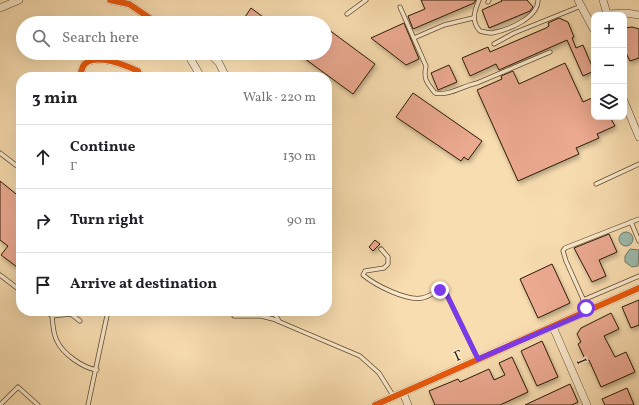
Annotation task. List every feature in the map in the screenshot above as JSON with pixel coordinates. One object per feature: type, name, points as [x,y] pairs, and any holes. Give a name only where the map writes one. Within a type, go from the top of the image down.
[{"type":"street","points":[[0,8],[20,0]]},
{"type":"street","points":[[110,0],[129,4],[147,16]]},
{"type":"street","points":[[603,0],[606,12]]},
{"type":"street","points":[[579,3],[591,24]]},
{"type":"street","points":[[627,13],[639,15]]},
{"type":"street","points":[[81,72],[85,62],[90,60]]},
{"type":"street","points":[[103,60],[128,66],[138,72]]},
{"type":"street","points":[[191,60],[197,72]]},
{"type":"street","points":[[216,60],[224,72]]},
{"type":"street","points":[[627,108],[638,134]]},
{"type":"street","name":"Γ","points":[[375,405],[478,359],[553,328],[639,288]]},
{"type":"street","name":"Ι","points":[[553,328],[585,405]]},
{"type":"street","points":[[402,393],[408,405]]},
{"type":"lane","points":[[347,14],[366,0]]},
{"type":"lane","points":[[479,0],[473,18],[480,32],[491,33],[520,22],[531,15],[538,7],[538,0]]},
{"type":"lane","points":[[494,44],[514,32],[579,3]]},
{"type":"lane","points":[[400,7],[426,66],[424,76],[426,82],[435,93],[444,95],[477,83],[550,52]]},
{"type":"lane","points":[[414,38],[444,26],[473,18]]},
{"type":"lane","points":[[0,153],[16,165]]},
{"type":"lane","points":[[596,184],[639,164]]},
{"type":"lane","points":[[588,312],[563,254],[565,248],[639,219]]},
{"type":"lane","points":[[631,222],[639,241]]},
{"type":"lane","points":[[381,249],[388,257],[388,264],[384,268],[365,271],[363,275],[388,289],[414,298],[425,297],[440,290],[445,291],[478,359]]},
{"type":"lane","points":[[0,274],[16,287]]},
{"type":"lane","points":[[583,300],[639,276]]},
{"type":"lane","points":[[52,316],[54,335],[61,347],[86,367],[96,370]]},
{"type":"lane","points":[[74,316],[80,321]]},
{"type":"lane","points":[[88,405],[107,316]]},
{"type":"lane","points":[[234,316],[261,316],[280,322],[360,356],[379,373],[394,397]]},
{"type":"lane","points":[[276,316],[280,322]]},
{"type":"lane","points":[[7,405],[2,403],[18,386],[38,405]]},
{"type":"shaded area","points":[[623,232],[629,232],[633,236],[633,242],[629,246],[623,246],[619,242],[619,236]]},
{"type":"shaded area","points":[[630,249],[639,250],[638,266],[632,267],[625,262],[625,256]]},
{"type":"building","points":[[421,0],[476,0],[474,3],[413,29],[408,16],[425,9]]},
{"type":"building","points":[[501,0],[527,0],[533,7],[530,11],[489,28],[482,10],[502,1]]},
{"type":"building","points":[[251,8],[262,16],[246,16]]},
{"type":"building","points":[[559,18],[568,22],[574,37],[572,38],[576,48],[583,45],[591,64],[591,72],[583,76],[567,40],[499,70],[496,64],[470,76],[462,58],[488,47],[490,52],[546,28],[549,26],[548,23]]},
{"type":"building","points":[[404,23],[419,59],[406,65],[371,38]]},
{"type":"building","points":[[627,28],[639,29],[639,58],[630,61],[627,55]]},
{"type":"building","points":[[332,32],[375,64],[353,94],[332,79],[332,72],[323,72],[307,60],[332,60]]},
{"type":"building","points":[[565,63],[583,102],[591,98],[591,120],[612,120],[615,126],[597,134],[599,138],[576,148],[579,154],[518,181],[477,90],[502,79],[501,76],[513,71],[519,84]]},
{"type":"building","points":[[449,65],[457,82],[438,90],[431,73]]},
{"type":"building","points":[[413,93],[482,141],[468,160],[464,157],[461,161],[396,117]]},
{"type":"building","points":[[0,181],[16,194],[16,266],[1,255],[8,246],[0,240]]},
{"type":"building","points":[[609,234],[617,252],[599,260],[606,276],[592,282],[574,248]]},
{"type":"building","points":[[375,240],[380,244],[373,251],[369,247]]},
{"type":"building","points":[[552,264],[570,303],[538,318],[520,279]]},
{"type":"building","points":[[639,300],[639,325],[631,328],[622,307]]},
{"type":"building","points":[[611,313],[619,329],[604,336],[615,357],[626,352],[635,372],[601,387],[589,360],[586,361],[578,344],[581,342],[577,334],[581,328]]},
{"type":"building","points":[[542,341],[558,377],[537,386],[521,351]]},
{"type":"building","points":[[512,357],[528,392],[500,405],[435,405],[429,391],[458,379],[460,382],[489,369],[494,380],[505,375],[499,363]]},
{"type":"building","points":[[570,384],[578,402],[572,405],[525,405]]},
{"type":"building","points":[[627,388],[634,405],[605,405],[602,399]]},
{"type":"cycle path","points":[[110,0],[129,4],[147,16]]},
{"type":"cycle path","points":[[82,72],[83,67],[88,62],[95,60]]},
{"type":"cycle path","points":[[95,60],[104,60]]},
{"type":"cycle path","points":[[104,60],[123,65],[138,72]]},
{"type":"cycle path","points":[[375,405],[639,288]]},
{"type":"route","points":[[440,290],[443,289],[451,300],[478,359],[588,312],[586,308]]}]
